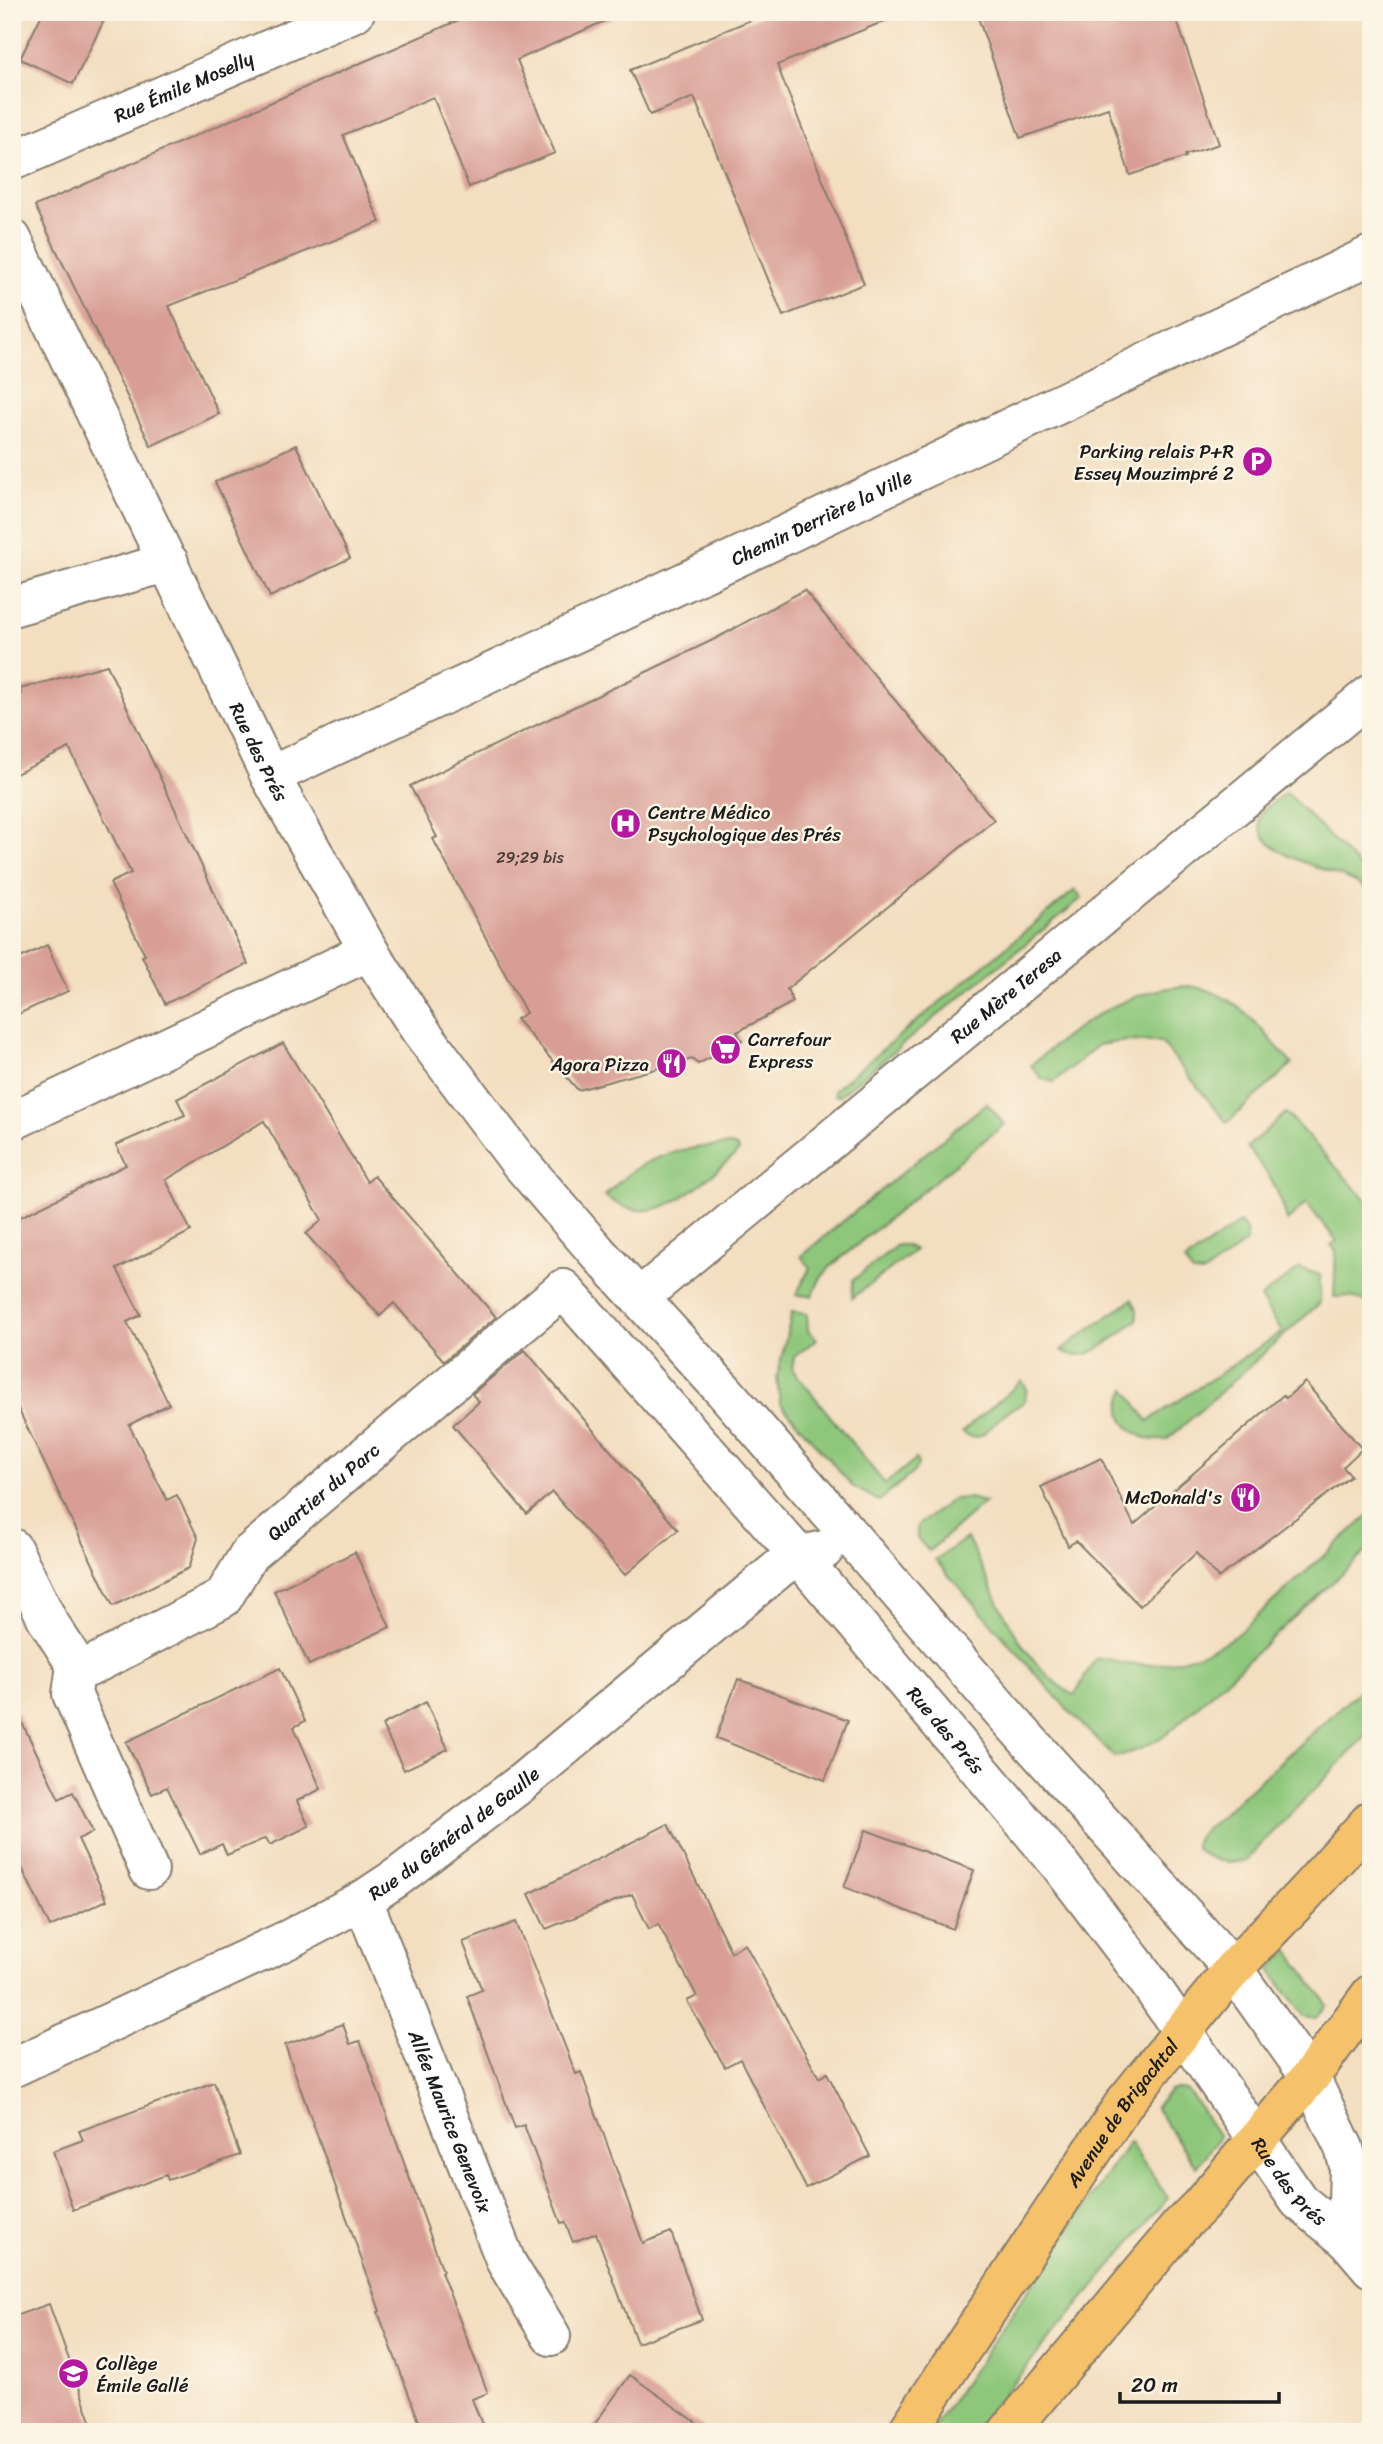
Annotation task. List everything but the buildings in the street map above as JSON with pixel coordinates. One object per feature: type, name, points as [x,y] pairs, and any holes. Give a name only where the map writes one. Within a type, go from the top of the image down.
[{"type":"main road","name":"Avenue de Brigachtal","points":[[907,2432],[1125,2102],[1233,1969],[1371,1820]]},
{"type":"main road","points":[[1008,2432],[1310,2077],[1371,1994]]},
{"type":"street","name":"Rue Émile Moselly","points":[[12,161],[355,12]]},
{"type":"street","name":"Rue des Prés","points":[[12,239],[270,776],[369,951],[421,1030],[517,1159],[1233,1969],[1310,2077],[1344,2148],[1349,2166],[1359,2254]]},
{"type":"street","name":"Chemin Derrière la Ville","points":[[270,776],[787,534],[1371,255]]},
{"type":"street","points":[[12,607],[169,562]]},
{"type":"street","name":"Rue Mère Teresa","points":[[640,1297],[1371,694]]},
{"type":"street","points":[[12,1121],[369,951]]},
{"type":"street","points":[[563,1289],[572,1222]]},
{"type":"street","name":"Rue des Prés","points":[[563,1289],[799,1556],[1060,1865],[1143,1974],[1299,2201],[1359,2254]]},
{"type":"street","name":"Quartier du Parc","points":[[76,1665],[87,1668],[223,1598],[249,1554],[563,1289]]},
{"type":"street","points":[[640,1297],[643,1378]]},
{"type":"street","name":"Rue du Général de Gaulle","points":[[12,2068],[277,1945],[363,1900],[520,1784],[782,1566],[799,1556],[856,1542]]},
{"type":"street","points":[[12,1548],[48,1620],[76,1665],[72,1694],[149,1870]]},
{"type":"street","name":"Allée Maurice Genevoix","points":[[363,1900],[506,2262],[551,2336]]},
{"type":"green space","points":[[1286,792],[1371,879],[1371,895],[1359,884],[1294,858],[1266,840],[1260,827],[1261,812]]},
{"type":"green space","points":[[1075,890],[1082,898],[839,1096],[834,1095],[835,1089]]},
{"type":"green space","points":[[1189,986],[1222,996],[1235,1005],[1259,1026],[1292,1064],[1227,1123],[1161,1042],[1125,1041],[1098,1045],[1054,1082],[1042,1079],[1031,1065],[1066,1036],[1123,1002],[1144,994]]},
{"type":"green space","points":[[987,1103],[1004,1124],[830,1267],[820,1279],[812,1296],[796,1295],[810,1268],[801,1256]]},
{"type":"green space","points":[[1286,1113],[1371,1205],[1371,1303],[1349,1296],[1334,1297],[1336,1251],[1331,1245],[1337,1241],[1306,1203],[1287,1221],[1281,1199],[1272,1181],[1247,1147]]},
{"type":"green space","points":[[731,1145],[739,1151],[706,1180],[674,1202],[641,1210],[623,1207],[605,1196],[630,1173],[657,1158],[693,1148]]},
{"type":"green space","points":[[1240,1222],[1246,1232],[1245,1243],[1203,1274],[1193,1273],[1184,1262]]},
{"type":"green space","points":[[897,1245],[905,1245],[915,1250],[852,1298],[853,1280]]},
{"type":"green space","points":[[1300,1268],[1320,1275],[1320,1303],[1167,1440],[1146,1438],[1129,1428],[1121,1411],[1126,1389],[1148,1421],[1282,1332],[1260,1298]]},
{"type":"green space","points":[[1132,1299],[1137,1309],[1137,1320],[1111,1341],[1081,1355],[1061,1350]]},
{"type":"green space","points":[[792,1312],[807,1314],[808,1331],[817,1339],[794,1357],[792,1369],[885,1484],[916,1459],[918,1464],[915,1471],[879,1501],[852,1486],[780,1403],[777,1377]]},
{"type":"green space","points":[[1022,1381],[1027,1389],[1024,1402],[1004,1414],[980,1436],[968,1436],[962,1432]]},
{"type":"green space","points":[[969,1498],[985,1502],[929,1551],[917,1538],[917,1526],[953,1499]]},
{"type":"green space","points":[[1371,1513],[1371,1547],[1167,1734],[1141,1749],[1114,1757],[1066,1708],[935,1560],[967,1538],[999,1604],[1023,1645],[1054,1681],[1074,1696],[1095,1659],[1142,1665],[1170,1662],[1211,1649],[1236,1635]]},
{"type":"green space","points":[[1371,1680],[1371,1731],[1245,1861],[1219,1860],[1195,1848],[1199,1835]]},
{"type":"green space","points":[[1288,1950],[1328,2005],[1316,2018],[1304,2016],[1270,1970]]},
{"type":"green space","points":[[1186,2090],[1191,2095],[1218,2135],[1196,2167],[1155,2107],[1170,2091]]},
{"type":"green space","points":[[1129,2142],[1168,2198],[972,2432],[931,2432]]},
{"type":"place","name":"Parking relais P+R Essey Mouzimpré 2","points":[[1257,462]]},
{"type":"place","name":"Centre Médico Psychologique des Prés","points":[[625,823]]},
{"type":"place","name":"Carrefour Express","points":[[725,1050]]},
{"type":"place","name":"Agora Pizza","points":[[672,1064]]},
{"type":"place","name":"McDonald's","points":[[1245,1497]]},
{"type":"place","name":"Collège Émile Gallé","points":[[73,2374]]}]
